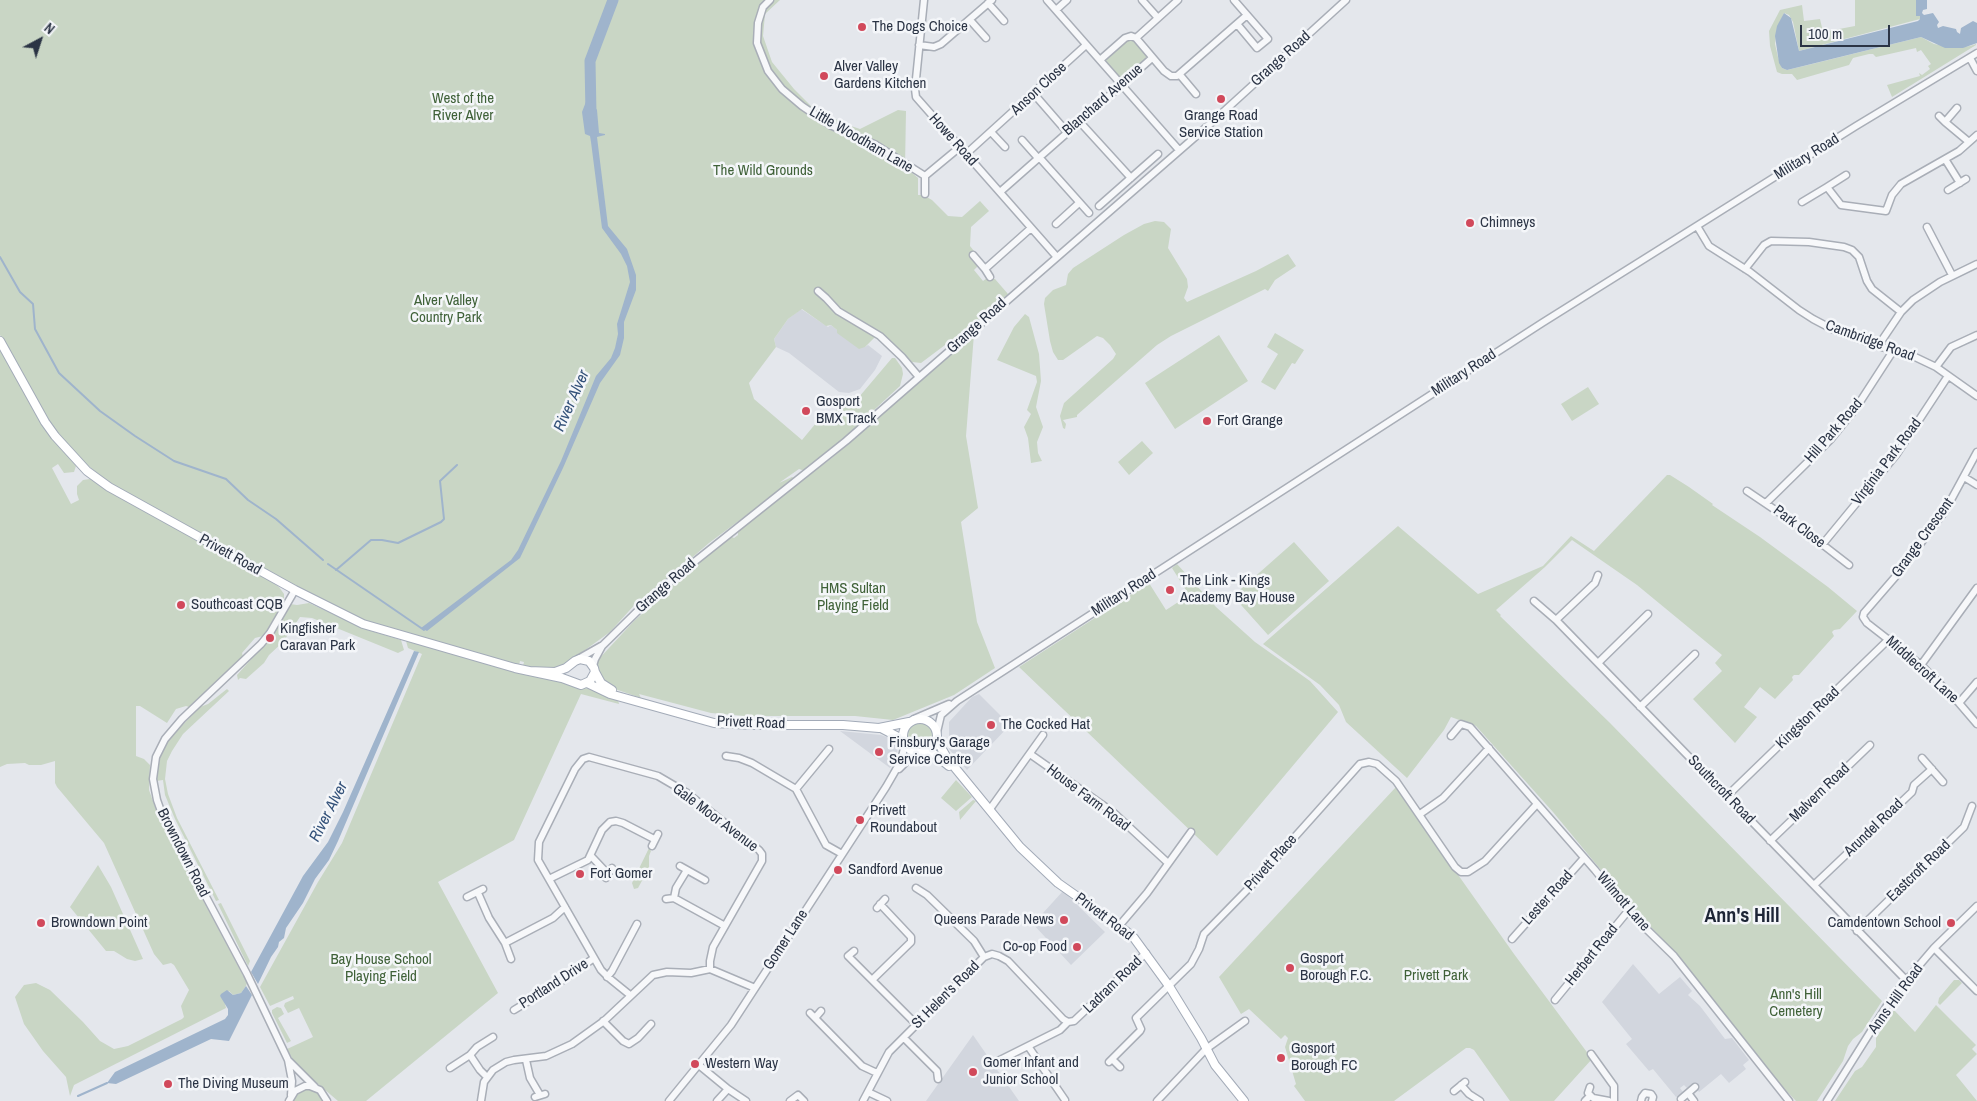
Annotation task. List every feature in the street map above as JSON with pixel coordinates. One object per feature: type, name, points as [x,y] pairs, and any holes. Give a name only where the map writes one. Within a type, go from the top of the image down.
[{"type":"main road","name":"Privett Road","points":[[0,341],[45,422],[67,451],[87,471],[125,496],[295,590],[363,624],[529,671],[573,681]]},
{"type":"main road","points":[[578,660],[589,661],[594,669],[593,678],[581,685],[573,681],[569,674],[571,665],[578,660]]},
{"type":"main road","name":"Privett Road","points":[[529,671],[554,672],[571,665]]},
{"type":"main road","name":"Privett Road","points":[[594,669],[601,683],[626,698]]},
{"type":"main road","name":"Privett Road","points":[[587,683],[626,698],[714,723],[843,725],[879,728],[912,721]]},
{"type":"main road","points":[[920,718],[931,722],[937,735],[936,744],[923,753],[909,749],[904,742],[903,732],[912,721],[920,718]]},
{"type":"main road","name":"Privett Road","points":[[879,728],[904,742]]},
{"type":"main road","name":"Privett Road","points":[[937,735],[942,750],[960,776]]},
{"type":"main road","name":"Privett Road","points":[[923,753],[934,754],[960,776],[990,809],[1020,847],[1046,873],[1134,938],[1169,986],[1220,1072],[1244,1101]]},
{"type":"street","name":"Little Woodham Lane","points":[[770,0],[764,7],[758,23],[757,43],[768,72],[782,89],[802,106],[830,125],[876,145],[925,176]]},
{"type":"street","name":"Howe Road","points":[[924,0],[914,89],[916,97],[1056,256]]},
{"type":"street","points":[[1047,0],[1179,150]]},
{"type":"street","points":[[1056,10],[1067,0]]},
{"type":"street","points":[[1142,0],[1158,18]]},
{"type":"street","name":"Blanchard Avenue","points":[[1000,192],[1152,58],[1136,38],[1178,0]]},
{"type":"street","points":[[1234,0],[1268,39],[1258,48],[1237,24]]},
{"type":"street","name":"Grange Road","points":[[578,660],[602,646],[680,571],[834,452],[1179,150],[1346,0]]},
{"type":"street","points":[[919,45],[934,47],[941,44],[990,2],[1004,21]]},
{"type":"street","points":[[1152,58],[1168,75],[1174,77],[1180,74],[1247,15]]},
{"type":"street","points":[[970,20],[986,38]]},
{"type":"street","points":[[1244,32],[1254,23]]},
{"type":"street","points":[[1100,60],[1125,38],[1131,36],[1136,38]]},
{"type":"street","name":"Anson Close","points":[[966,154],[1086,45]]},
{"type":"street","name":"Military Road","points":[[912,721],[957,700],[1335,455],[1856,126],[1977,53]]},
{"type":"street","points":[[1970,58],[1977,71]]},
{"type":"street","points":[[1180,74],[1196,94]]},
{"type":"street","points":[[1034,94],[1067,132]]},
{"type":"street","points":[[1945,122],[1957,108]]},
{"type":"street","points":[[1939,116],[1969,142]]},
{"type":"street","points":[[1080,121],[1131,178]]},
{"type":"street","points":[[991,132],[1005,147]]},
{"type":"street","points":[[1827,187],[1841,205],[1886,214],[1892,195],[1901,184],[1945,159],[1977,135]]},
{"type":"street","points":[[1022,140],[1089,213]]},
{"type":"street","name":"Little Woodham Lane","points":[[925,176],[960,147]]},
{"type":"street","points":[[1099,206],[1158,154]]},
{"type":"street","points":[[1945,159],[1963,181],[1948,190]]},
{"type":"street","points":[[1802,202],[1846,175]]},
{"type":"street","name":"Little Woodham Lane","points":[[925,176],[925,194]]},
{"type":"street","points":[[1056,224],[1079,203]]},
{"type":"street","name":"Cambridge Road","points":[[1697,226],[1709,246],[1745,269],[1813,319],[1832,329],[1893,352],[1915,357],[1936,367],[1977,396]]},
{"type":"street","points":[[1927,227],[1952,275]]},
{"type":"street","points":[[985,269],[1031,228]]},
{"type":"street","points":[[1745,269],[1764,245],[1771,242],[1809,242],[1844,247],[1852,250],[1859,257],[1867,281],[1872,289],[1901,312]]},
{"type":"street","points":[[973,255],[990,277]]},
{"type":"street","points":[[1878,346],[1901,312],[1920,294],[1952,275],[1977,264]]},
{"type":"street","points":[[818,291],[838,311],[880,336],[919,377]]},
{"type":"street","points":[[1936,367],[1951,347],[1977,335]]},
{"type":"street","name":"Hill Park Road","points":[[1766,503],[1831,439],[1865,396],[1893,352]]},
{"type":"street","name":"Virginia Park Road","points":[[1822,545],[1896,455],[1948,376]]},
{"type":"street","name":"Grange Crescent","points":[[1863,619],[1864,613],[1896,576],[1945,512],[1977,452]]},
{"type":"street","points":[[1964,477],[1977,485]]},
{"type":"street","name":"Park Close","points":[[1747,490],[1849,565]]},
{"type":"street","points":[[1556,620],[1595,583],[1598,575]]},
{"type":"street","points":[[1921,665],[1977,588]]},
{"type":"street","name":"Browndown Road","points":[[290,1098],[292,1081],[288,1060],[247,974],[162,814],[156,800],[153,779],[156,757],[165,739],[182,719],[261,644],[270,633],[295,590]]},
{"type":"street","name":"Southcroft Road","points":[[1534,602],[1556,620],[1906,980]]},
{"type":"street","points":[[1598,664],[1648,614]]},
{"type":"street","name":"Middlecroft Lane","points":[[1863,619],[1921,665],[1977,724]]},
{"type":"street","name":"Kingston Road","points":[[1727,796],[1889,639]]},
{"type":"street","name":"Grange Road","points":[[594,669],[602,646]]},
{"type":"street","points":[[1640,707],[1695,654]]},
{"type":"street","points":[[1959,703],[1977,682]]},
{"type":"street","name":"Military Road","points":[[937,735],[941,715],[957,700]]},
{"type":"street","name":"Wilmott Lane","points":[[1451,736],[1460,724],[1470,727],[1628,911],[1677,960],[1789,1101]]},
{"type":"street","points":[[990,809],[1043,735]]},
{"type":"street","name":"Gomer Lane","points":[[670,1101],[732,1025],[894,773],[901,761],[904,742]]},
{"type":"street","name":"Malvern Road","points":[[1770,841],[1870,745]]},
{"type":"street","points":[[1489,748],[1443,798],[1420,814],[1455,868],[1465,872],[1485,861],[1537,804]]},
{"type":"street","points":[[796,789],[829,749]]},
{"type":"street","name":"Gomer Lane","points":[[894,773],[912,756],[923,753]]},
{"type":"street","name":"House Farm Road","points":[[1030,754],[1114,813],[1168,863]]},
{"type":"street","points":[[726,756],[752,762],[796,789],[826,844],[842,854]]},
{"type":"street","name":"Gale Moor Avenue","points":[[630,995],[607,976],[594,958],[576,923],[538,860],[539,842],[583,758],[590,757],[658,776],[686,793],[762,854],[762,861],[714,947],[710,969]]},
{"type":"street","points":[[1922,758],[1943,782]]},
{"type":"street","name":"Privett Place","points":[[1169,986],[1192,962],[1198,952],[1204,934],[1250,886],[1355,769],[1362,764],[1372,762],[1386,771],[1401,787],[1420,814]]},
{"type":"street","name":"Arundel Road","points":[[1814,886],[1912,792],[1914,786],[1932,769]]},
{"type":"street","name":"Eastcroft Road","points":[[1857,931],[1964,827],[1972,806]]},
{"type":"street","points":[[549,879],[560,872],[584,863],[591,856],[602,830],[610,822],[623,823],[656,836],[652,846]]},
{"type":"street","points":[[1119,926],[1191,832]]},
{"type":"street","points":[[591,856],[608,874]]},
{"type":"street","name":"Lester Road","points":[[1512,939],[1584,858]]},
{"type":"street","points":[[680,866],[705,880]]},
{"type":"street","points":[[674,898],[676,888],[687,870]]},
{"type":"street","points":[[916,888],[927,895],[974,941],[984,957]]},
{"type":"street","points":[[467,897],[480,891],[489,918],[505,943],[511,959]]},
{"type":"street","points":[[666,899],[674,898],[725,926]]},
{"type":"street","points":[[872,980],[910,942],[912,937],[881,904]]},
{"type":"street","name":"Anns Hill Road","points":[[1826,1101],[1891,999],[1934,948],[1977,906]]},
{"type":"street","points":[[505,943],[553,918],[565,907]]},
{"type":"street","name":"Herbert Road","points":[[1555,1000],[1628,911]]},
{"type":"street","points":[[607,976],[612,971],[636,924]]},
{"type":"street","points":[[1934,948],[1977,991]]},
{"type":"street","points":[[854,950],[848,956],[916,1024]]},
{"type":"street","name":"St Helen's Road","points":[[863,1101],[889,1052],[984,957],[992,954],[1008,962],[1068,1022]]},
{"type":"street","name":"Ladram Road","points":[[1000,1062],[1060,1030],[1068,1022],[1074,1021],[1146,954]]},
{"type":"street","name":"Portland Drive","points":[[514,1010],[531,1005],[594,958]]},
{"type":"street","points":[[481,1101],[484,1082],[494,1070],[506,1062],[546,1056],[561,1050],[603,1022],[648,979],[660,973],[691,973],[710,969],[755,988]]},
{"type":"street","points":[[1120,1067],[1111,1060],[1140,1031],[1141,1029],[1136,1018],[1169,986]]},
{"type":"street","points":[[821,1012],[812,1016],[862,1066],[877,1073]]},
{"type":"street","points":[[1157,1101],[1206,1049],[1245,1021]]},
{"type":"street","points":[[603,1022],[623,1041],[629,1044],[638,1038],[651,1023]]},
{"type":"street","points":[[450,1068],[470,1056],[477,1047],[493,1037]]},
{"type":"street","points":[[904,1038],[937,1071],[938,1079]]},
{"type":"street","points":[[1028,1046],[1066,1100]]},
{"type":"street","points":[[1591,1054],[1614,1086],[1614,1101]]},
{"type":"street","points":[[470,1056],[487,1077]]},
{"type":"street","name":"Browndown Road","points":[[288,1060],[326,1098],[333,1101]]},
{"type":"street","points":[[526,1060],[530,1078],[540,1095]]},
{"type":"street","points":[[700,1066],[746,1101]]},
{"type":"street","points":[[1454,1090],[1463,1084],[1469,1094],[1480,1101]]},
{"type":"street","points":[[290,1098],[295,1091],[305,1086],[316,1088]]},
{"type":"street","points":[[1590,1087],[1588,1094],[1590,1096]]},
{"type":"street","points":[[1681,1099],[1695,1087]]},
{"type":"street","points":[[717,1101],[728,1089]]},
{"type":"street","points":[[868,1092],[887,1101]]},
{"type":"street","points":[[1641,1101],[1645,1093],[1651,1094],[1653,1097],[1652,1101]]},
{"type":"street","points":[[1688,1093],[1694,1101]]},
{"type":"street","points":[[790,1101],[796,1096],[802,1098]]},
{"type":"street","points":[[1585,1101],[1590,1096]]},
{"type":"street","points":[[1590,1096],[1609,1101]]},
{"type":"shaded area","points":[[801,309],[828,327],[831,325],[837,332],[865,347],[868,345],[882,356],[875,370],[860,389],[849,393],[839,392],[789,353],[776,347],[774,339],[788,319]]},
{"type":"shaded area","points":[[979,694],[1010,725],[967,770],[949,749],[949,722],[972,697]]},
{"type":"shaded area","points":[[840,731],[881,735],[892,739],[898,745],[897,753],[890,768]]},
{"type":"shaded area","points":[[1063,891],[1105,932],[1071,965],[1033,924]]},
{"type":"shaded area","points":[[1633,964],[1659,994],[1680,977],[1692,991],[1688,995],[1700,1006],[1725,1039],[1732,1038],[1749,1060],[1743,1065],[1746,1069],[1729,1083],[1721,1074],[1699,1092],[1693,1084],[1687,1088],[1684,1085],[1680,1088],[1683,1092],[1676,1097],[1653,1069],[1649,1071],[1626,1044],[1632,1039],[1602,1002]]},
{"type":"shaded area","name":"Gomer Infant and Junior School","points":[[973,1035],[1019,1101],[926,1101]]},
{"type":"green space","name":"Alver Valley Country Park","points":[[0,0],[780,0],[765,14],[763,36],[772,62],[811,106],[845,124],[860,129],[898,110],[906,111],[905,167],[918,178],[918,195],[923,195],[932,200],[948,216],[962,217],[980,201],[989,211],[971,227],[970,246],[974,251],[969,255],[978,266],[974,270],[983,281],[987,278],[995,279],[1008,294],[951,343],[949,342],[921,363],[912,362],[880,332],[865,347],[859,349],[837,333],[837,330],[831,325],[826,326],[802,309],[788,319],[774,339],[776,347],[749,383],[754,399],[802,440],[821,417],[830,415],[850,399],[859,397],[892,358],[895,358],[902,368],[903,374],[900,386],[805,471],[799,469],[779,483],[792,477],[795,479],[709,543],[645,598],[638,601],[610,632],[563,666],[557,669],[537,669],[523,666],[524,662],[520,661],[519,665],[381,627],[362,621],[309,594],[111,484],[80,459],[64,442],[43,414],[0,335]]},
{"type":"green space","points":[[1855,0],[1916,0],[1916,16],[1920,15],[1920,19],[1799,51],[1793,22],[1789,15],[1784,13],[1777,29],[1775,44],[1782,68],[1787,70],[1921,37],[1934,44],[1956,48],[1976,45],[1892,97],[1887,85],[1920,76],[1919,73],[1922,75],[1930,69],[1928,66],[1931,64],[1921,50],[1917,52],[1916,48],[1876,57],[1873,54],[1869,54],[1853,58],[1849,65],[1797,80],[1792,74],[1777,72],[1770,46],[1769,31],[1780,10],[1802,5],[1804,21],[1820,19],[1823,32],[1855,26]]},
{"type":"green space","points":[[1129,39],[1133,39],[1147,57],[1121,81],[1103,60]]},
{"type":"green space","points":[[1155,221],[1164,222],[1171,229],[1168,248],[1187,279],[1188,287],[1184,298],[1187,302],[1256,271],[1288,254],[1296,266],[1275,280],[1268,291],[1265,289],[1171,336],[1157,345],[1077,417],[1063,420],[1066,424],[1065,429],[1063,428],[1060,416],[1064,403],[1113,359],[1116,354],[1103,338],[1097,336],[1063,360],[1058,360],[1053,352],[1050,341],[1044,304],[1045,298],[1053,290],[1066,285],[1068,274],[1073,268],[1124,235],[1144,224]]},
{"type":"green space","points":[[1025,314],[1029,317],[1039,354],[1041,381],[1036,407],[1043,427],[1037,442],[1038,453],[1042,461],[1031,463],[1028,438],[1024,427],[1031,414],[1027,410],[1037,382],[1036,376],[997,360],[1014,327]]},
{"type":"green space","points":[[1275,333],[1304,350],[1295,364],[1292,363],[1275,390],[1261,382],[1278,354],[1267,347]]},
{"type":"green space","name":"HMS Sultan Playing Field","points":[[974,334],[966,436],[978,508],[961,522],[977,622],[995,668],[954,695],[893,720],[855,716],[745,716],[711,713],[639,694],[641,698],[615,689],[605,683],[596,670],[596,662],[634,621],[659,599],[664,589],[730,536],[734,538],[738,535],[738,530],[833,457]]},
{"type":"green space","points":[[1219,335],[1248,381],[1175,429],[1145,383]]},
{"type":"green space","points":[[0,348],[45,428],[76,466],[74,472],[64,473],[58,464],[52,468],[71,504],[79,500],[77,486],[83,480],[90,479],[265,577],[279,587],[284,594],[284,601],[263,636],[255,638],[242,653],[243,657],[189,707],[176,709],[167,723],[140,706],[136,706],[136,756],[144,759],[150,765],[149,790],[158,815],[247,983],[246,986],[241,993],[233,995],[229,991],[220,996],[224,1000],[226,1008],[74,1085],[70,1096],[66,1077],[43,1051],[24,1024],[15,997],[24,985],[36,983],[50,990],[100,1041],[114,1049],[128,1046],[182,1019],[184,1017],[181,1006],[189,990],[174,965],[171,963],[163,965],[154,954],[104,843],[57,787],[55,783],[55,761],[41,765],[25,763],[7,764],[0,767]]},
{"type":"green space","points":[[1588,387],[1599,404],[1572,421],[1561,404]]},
{"type":"green space","points":[[1142,441],[1153,453],[1129,475],[1118,462]]},
{"type":"green space","name":"Ann's Hill Cemetery","points":[[1667,475],[1689,487],[1760,537],[1857,611],[1840,629],[1832,632],[1834,636],[1799,675],[1792,677],[1793,680],[1775,699],[1760,687],[1744,707],[1757,717],[1735,743],[1693,699],[1722,671],[1715,663],[1722,655],[1637,585],[1572,540],[1545,567],[1496,610],[1610,723],[1882,1001],[1862,1032],[1848,1046],[1843,1061],[1817,1101],[1796,1101],[1773,1077],[1666,943],[1629,904],[1553,812],[1476,726],[1451,717],[1444,730],[1407,778],[1346,722],[1339,705],[1320,685],[1263,644],[1398,526],[1478,594],[1543,566],[1571,536],[1594,551]]},
{"type":"green space","points":[[1294,542],[1329,581],[1268,635],[1233,596]]},
{"type":"green space","points":[[1177,564],[1216,607],[1255,642],[1310,681],[1338,712],[1217,856],[1019,667],[1149,583],[1166,610],[1189,595],[1172,568]]},
{"type":"green space","points":[[309,603],[368,630],[401,640],[404,650],[398,653],[312,618],[300,617],[283,642],[269,655],[264,663],[246,679],[240,678],[238,680],[237,675],[272,636],[290,604]]},
{"type":"green space","name":"Bay House School Playing Field","points":[[406,641],[526,674],[564,682],[579,689],[585,688],[597,691],[618,700],[619,704],[581,694],[514,840],[438,882],[498,993],[366,1101],[338,1101],[296,1065],[287,1049],[313,1037],[299,1008],[288,1013],[284,1006],[285,1003],[294,999],[293,996],[270,1006],[260,987],[318,882],[342,843],[422,654],[408,648]]},
{"type":"green space","points":[[227,689],[229,691],[183,734],[167,761],[165,779],[168,794],[177,818],[219,900],[216,901],[175,819],[165,795],[163,780],[156,781],[159,758],[168,740],[200,707],[208,704]]},
{"type":"green space","points":[[921,722],[930,726],[934,735],[930,744],[921,748],[912,744],[908,735],[912,726]]},
{"type":"green space","points":[[956,780],[972,797],[956,811],[941,798]]},
{"type":"green space","name":"Privett Park","points":[[1396,787],[1514,954],[1592,1059],[1554,1101],[1510,1101],[1474,1050],[1466,1048],[1394,1101],[1305,1101],[1294,1086],[1296,1084],[1285,1047],[1288,1038],[1285,1035],[1281,1039],[1249,1009],[1241,1014],[1219,977]]},
{"type":"green space","points":[[973,800],[976,801],[960,820],[959,812]]},
{"type":"green space","points":[[649,848],[651,851],[649,868],[638,888],[634,889],[632,883]]},
{"type":"green space","points":[[98,865],[111,887],[143,959],[135,961],[127,959],[114,951],[106,951],[70,907]]},
{"type":"green space","points":[[221,903],[250,961],[248,966],[218,904]]},
{"type":"green space","points":[[1954,980],[1959,980],[1962,983],[1940,1005],[1938,1003],[1939,998]]},
{"type":"green space","points":[[1936,1005],[1976,1045],[1972,1049],[1977,1054],[1956,1075],[1977,1101],[1835,1101],[1855,1071],[1862,1067],[1876,1047],[1876,1038],[1894,1010],[1915,1032]]},
{"type":"green space","points":[[277,1007],[281,1008],[284,1014],[278,1018],[291,1041],[287,1043],[272,1013],[272,1010]]},
{"type":"green space","points":[[308,1089],[318,1092],[324,1101],[292,1101],[297,1093]]},
{"type":"water","points":[[1916,0],[1927,0],[1927,9],[1923,10],[1922,13],[1924,15],[1933,13],[1939,22],[1938,28],[1943,26],[1956,29],[1960,34],[1961,28],[1973,21],[1977,23],[1977,43],[1963,48],[1945,48],[1921,37],[1787,70],[1782,68],[1779,63],[1775,36],[1777,26],[1784,13],[1791,18],[1799,51],[1918,21],[1920,16],[1916,16]]},
{"type":"water","points":[[593,98],[594,106],[597,110],[599,133],[605,134],[597,137],[608,226],[627,249],[636,275],[636,290],[624,322],[624,338],[620,355],[600,383],[563,468],[520,558],[427,631],[421,628],[511,560],[518,550],[561,461],[596,376],[611,358],[615,348],[618,334],[617,324],[630,282],[627,266],[621,254],[602,228],[590,136],[585,134],[582,112],[587,99]]},
{"type":"water","points":[[414,651],[419,652],[338,841],[329,860],[315,879],[303,903],[286,928],[284,938],[279,942],[258,984],[251,972],[303,876],[328,842]]},
{"type":"water","points":[[246,986],[252,995],[229,1041],[211,1039],[116,1084],[107,1083],[115,1072],[225,1019],[228,1015],[228,1009],[220,996],[221,994],[227,990],[233,995],[241,993]]},
{"type":"waterway","name":"River Alver","points":[[591,114],[590,61],[613,0]]},
{"type":"waterway","points":[[0,257],[20,292],[33,304],[35,329],[59,373],[100,411],[174,461],[226,479],[248,500],[276,519],[323,560]]},
{"type":"waterway","points":[[336,570],[371,540],[398,543],[441,522],[444,519],[440,481],[457,465]]},
{"type":"waterway","points":[[328,564],[424,630]]},
{"type":"waterway","name":"River Alver","points":[[78,1096],[107,1083]]},
{"type":"place","name":"The Dogs Choice","points":[[862,27]]},
{"type":"place","name":"Alver Valley Gardens Kitchen","points":[[824,76]]},
{"type":"place","name":"Grange Road Service Station","points":[[1221,99]]},
{"type":"place","name":"Chimneys","points":[[1470,223]]},
{"type":"place","name":"Gosport BMX Track","points":[[806,411]]},
{"type":"place","name":"Fort Grange","points":[[1207,421]]},
{"type":"place","name":"The Link - Kings Academy Bay House","points":[[1170,590]]},
{"type":"place","name":"Southcoast CQB","points":[[181,605]]},
{"type":"place","name":"Kingfisher Caravan Park","points":[[270,638]]},
{"type":"place","name":"The Cocked Hat","points":[[991,725]]},
{"type":"place","name":"Finsbury's Garage Service Centre","points":[[879,752]]},
{"type":"place","name":"Privett Roundabout","points":[[860,820]]},
{"type":"place","name":"Sandford Avenue","points":[[838,870]]},
{"type":"place","name":"Fort Gomer","points":[[580,874]]},
{"type":"place","name":"Queens Parade News","points":[[1064,920]]},
{"type":"place","name":"Browndown Point","points":[[41,923]]},
{"type":"place","name":"Camdentown School","points":[[1951,923]]},
{"type":"place","name":"Co-op Food","points":[[1077,947]]},
{"type":"place","name":"Gosport Borough F.C.","points":[[1290,968]]},
{"type":"place","name":"Gosport Borough FC","points":[[1281,1058]]},
{"type":"place","name":"Western Way","points":[[695,1064]]},
{"type":"place","name":"Gomer Infant and Junior School","points":[[973,1072]]},
{"type":"place","name":"The Diving Museum","points":[[168,1084]]},
{"type":"district","name":"Ann's Hill","points":[[1742,917]]},
{"type":"park label","name":"West of the River Alver","points":[[463,108]]},
{"type":"park label","name":"The Wild Grounds","points":[[763,171]]}]
